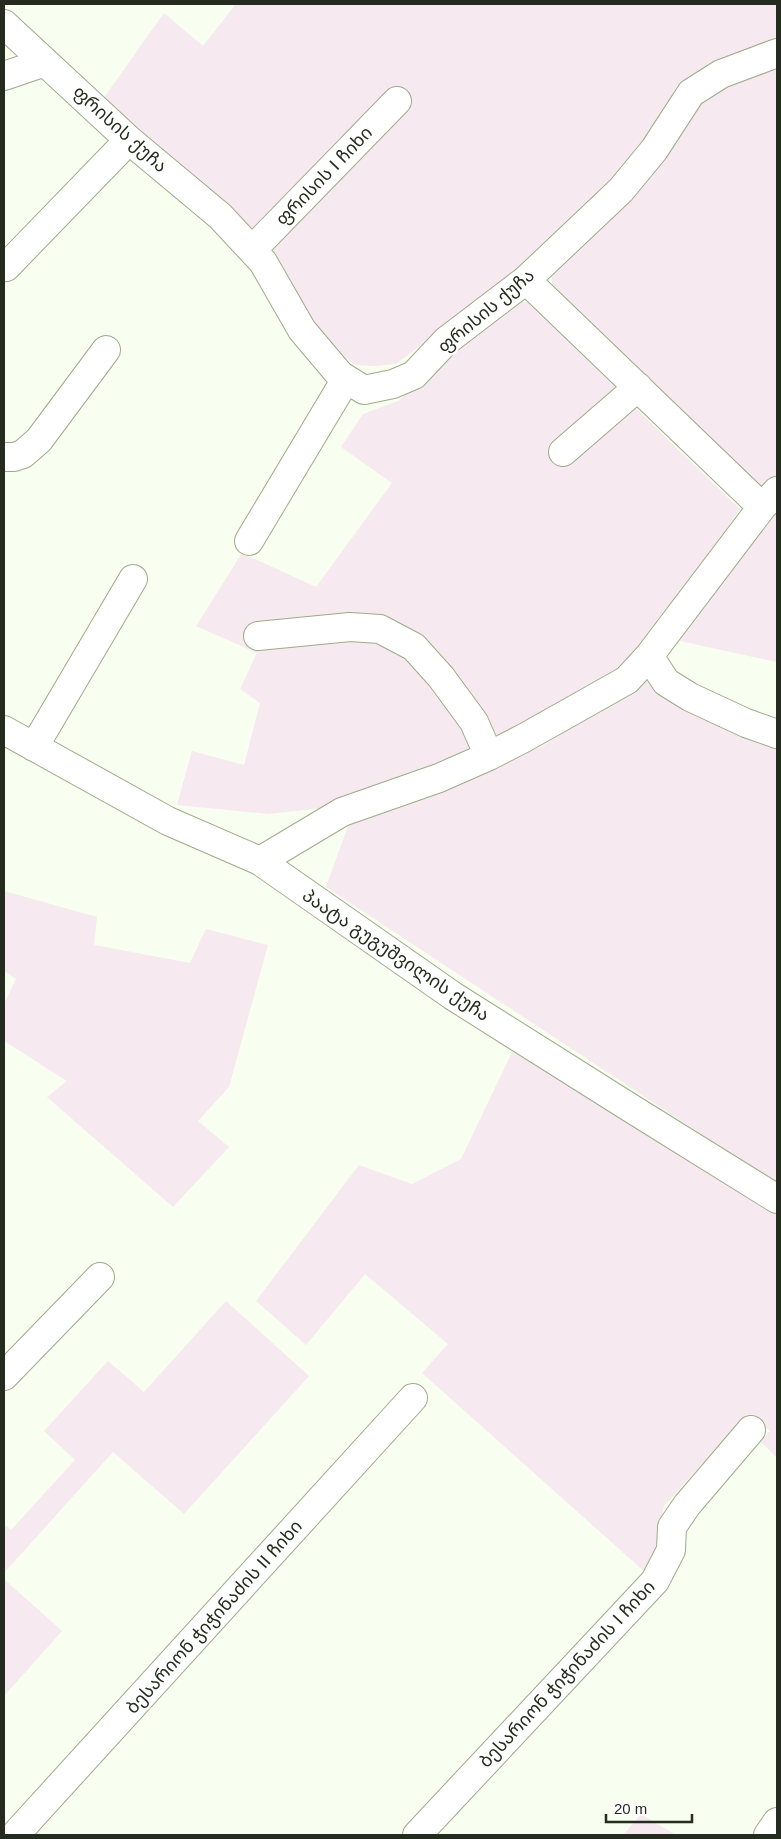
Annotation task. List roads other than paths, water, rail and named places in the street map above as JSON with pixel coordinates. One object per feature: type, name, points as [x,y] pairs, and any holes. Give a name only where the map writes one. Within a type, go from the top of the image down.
[{"type":"street","name":"ფრისის ქუჩა","points":[[4,24],[129,140],[220,216],[262,262],[302,330],[340,375],[364,390],[394,384],[414,375],[446,341],[526,280],[621,190],[654,150],[690,93],[721,74],[777,53]]},
{"type":"street","points":[[4,76],[45,62]]},
{"type":"street","name":"ფრისის I ჩიხი","points":[[252,250],[397,101]]},
{"type":"street","points":[[6,267],[129,140]]},
{"type":"street","points":[[260,861],[342,812],[439,778],[489,756],[627,680],[649,656],[769,499],[638,387],[526,280]]},
{"type":"street","points":[[4,457],[14,457],[23,454],[39,440],[106,350]]},
{"type":"street","points":[[249,541],[346,379]]},
{"type":"street","points":[[563,452],[638,387]]},
{"type":"street","points":[[34,747],[133,579]]},
{"type":"street","points":[[258,636],[350,627],[380,629],[414,647],[440,677],[474,722],[489,756]]},
{"type":"street","points":[[649,656],[666,682],[690,697],[746,723],[777,734]]},
{"type":"street","name":"პაატა გუგუშვილის ქუჩა","points":[[4,730],[168,821],[260,861],[453,996],[777,1199]]},
{"type":"street","points":[[4,1376],[100,1277]]},
{"type":"street","name":"ბესარიონ ჭიჭინაძის II ჩიხი","points":[[15,1835],[413,1398]]},
{"type":"street","name":"ბესარიონ ჭიჭინაძის I ჩიხი","points":[[417,1835],[655,1581],[671,1550],[672,1527],[686,1505],[750,1430]]},
{"type":"street","points":[[768,1835],[777,1822]]}]
